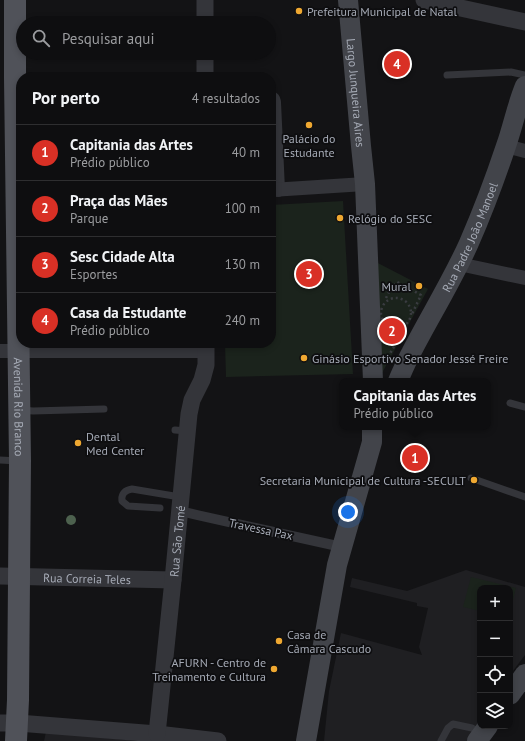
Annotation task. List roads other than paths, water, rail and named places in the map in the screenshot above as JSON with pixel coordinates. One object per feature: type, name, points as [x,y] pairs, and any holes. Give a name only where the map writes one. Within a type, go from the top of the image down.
[{"type":"main road","name":"Avenida Rio Branco","points":[[15,0],[16,49]]},
{"type":"main road","name":"Largo Junqueira Aires","points":[[348,0],[361,146],[366,184],[373,378]]},
{"type":"main road","name":"Avenida Rio Branco","points":[[16,60],[16,72]]},
{"type":"main road","name":"Rua Padre João Manoel","points":[[399,378],[410,354],[460,264],[481,214],[506,146],[525,86]]},
{"type":"main road","name":"Avenida Rio Branco","points":[[11,729],[10,461],[20,409],[9,351],[16,242]]},
{"type":"main road","points":[[306,741],[335,577],[374,432]]},
{"type":"main road","points":[[511,693],[525,674]]},
{"type":"street","points":[[205,0],[205,16]]},
{"type":"street","points":[[424,0],[525,22]]},
{"type":"street","points":[[205,60],[205,72]]},
{"type":"street","points":[[506,146],[525,151]]},
{"type":"street","points":[[276,190],[366,184]]},
{"type":"street","points":[[460,264],[525,278]]},
{"type":"street","points":[[9,351],[157,348]]},
{"type":"street","name":"Rua São Tomé","points":[[156,734],[180,504],[181,430],[192,400],[202,380],[206,365],[206,348]]},
{"type":"street","name":"Travessa Pax","points":[[180,504],[197,515],[342,547]]},
{"type":"street","name":"Rua Correia Teles","points":[[10,577],[173,580]]},
{"type":"street","points":[[11,729],[156,734],[218,741]]},
{"type":"lane","points":[[447,75],[512,72],[525,75]]},
{"type":"lane","points":[[510,403],[525,408]]},
{"type":"lane","points":[[20,409],[33,411],[104,410]]},
{"type":"lane","points":[[471,478],[525,497]]},
{"type":"lane","points":[[160,508],[128,506],[122,501],[123,493],[132,489],[180,504]]},
{"type":"lane","points":[[441,741],[448,728],[453,724],[472,728],[482,734]]},
{"type":"place","name":"Prefeitura Municipal de Natal","points":[[299,11]]},
{"type":"place","name":"Casa da Estudante","points":[[397,64]]},
{"type":"place","name":"Palácio do Estudante","points":[[309,125]]},
{"type":"place","name":"Relógio do SESC","points":[[340,218]]},
{"type":"place","name":"Sesc Cidade Alta","points":[[309,274]]},
{"type":"place","name":"Mural","points":[[419,286]]},
{"type":"place","name":"Praça das Mães","points":[[392,331]]},
{"type":"place","name":"Ginásio Esportivo Senador Jessé Freire","points":[[304,358]]},
{"type":"place","name":"Dental Med Center","points":[[78,443]]},
{"type":"place","name":"Capitania das Artes","points":[[415,458]]},
{"type":"place","name":"Secretaria Municipal de Cultura -SECULT","points":[[474,480]]},
{"type":"place","name":"Casa de Câmara Cascudo","points":[[279,641]]},
{"type":"place","name":"AFURN - Centro de Treinamento e Cultura","points":[[274,669]]}]
